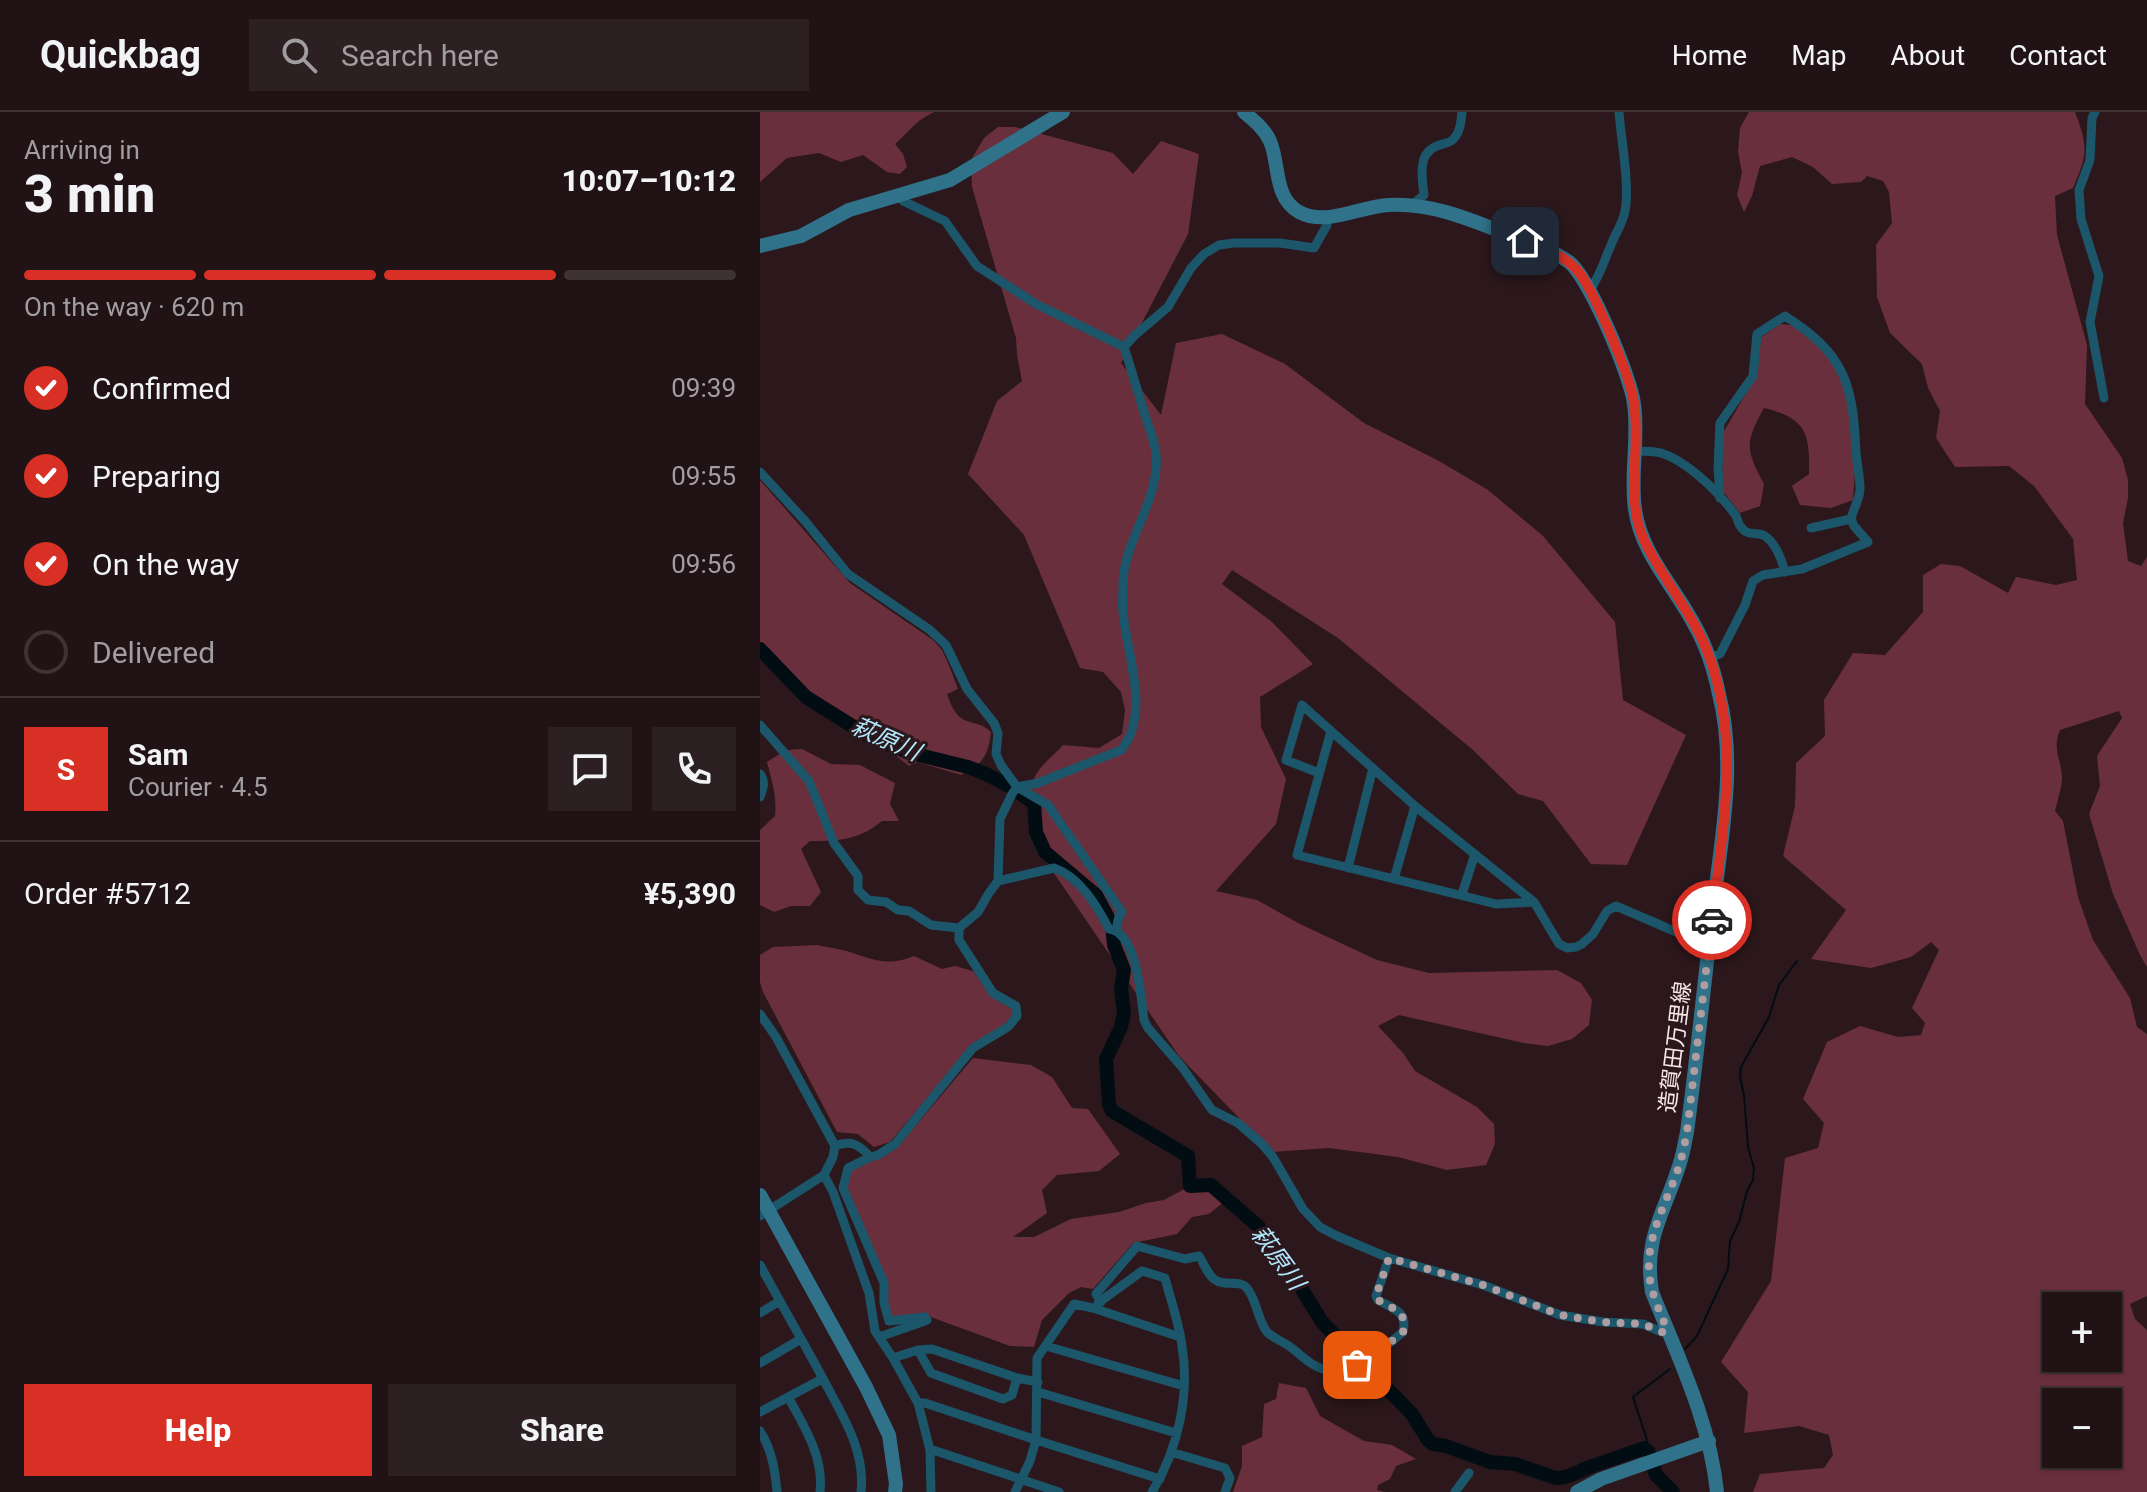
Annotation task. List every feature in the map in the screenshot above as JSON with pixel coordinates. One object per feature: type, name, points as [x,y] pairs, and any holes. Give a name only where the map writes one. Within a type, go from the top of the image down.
[{"type":"main road","points":[[760,246],[801,236],[849,210],[950,180],[1063,112]]},
{"type":"main road","points":[[1244,112],[1260,125],[1268,137],[1288,203],[1298,211],[1326,217]]},
{"type":"main road","name":"造賀田万里線","points":[[1326,217],[1384,205],[1426,206],[1548,250],[1579,272],[1626,373],[1634,403],[1635,509],[1641,533],[1695,625],[1709,657],[1724,712],[1727,741],[1728,771],[1687,1132],[1680,1163],[1657,1221],[1650,1250],[1649,1272],[1652,1292],[1709,1441],[1717,1492]]},
{"type":"main road","points":[[760,1195],[764,1214],[866,1387],[889,1435],[895,1492]]},
{"type":"main road","points":[[1577,1492],[1601,1479],[1709,1441]]},
{"type":"street","points":[[1412,205],[1424,195],[1423,160],[1427,151],[1453,139],[1459,130],[1462,112]]},
{"type":"street","points":[[1590,290],[1599,278],[1626,206],[1619,112]]},
{"type":"street","points":[[2095,112],[2090,160],[2079,190],[2081,219],[2099,276],[2090,322],[2104,398]]},
{"type":"street","points":[[760,725],[809,781],[839,853],[858,876],[858,890],[863,896],[874,902],[886,902],[898,910],[909,911],[931,925],[959,928],[978,912],[998,881],[1000,819],[1017,787],[1038,783],[1121,750],[1133,728],[1134,685],[1123,613],[1123,578],[1156,477],[1156,451],[1124,347],[1036,304],[977,266],[945,221],[903,201],[899,196]]},
{"type":"street","points":[[1124,347],[1168,307],[1191,268],[1204,254],[1219,245],[1234,243],[1280,243],[1314,248],[1327,225],[1326,217]]},
{"type":"street","points":[[1709,657],[1720,654],[1745,605],[1753,581],[1763,575],[1802,569],[1868,542],[1851,519],[1861,492],[1854,411],[1843,375],[1838,362],[1810,332],[1785,316],[1757,334],[1753,376],[1720,423],[1720,498]]},
{"type":"street","points":[[1636,451],[1654,451],[1676,460],[1704,481],[1737,518],[1744,531],[1763,535],[1772,543],[1785,572]]},
{"type":"street","points":[[760,472],[848,574],[930,630],[946,645],[967,689],[994,723],[998,733],[996,754],[1001,765],[1017,787],[1048,805],[1122,912],[1112,929]]},
{"type":"street","points":[[1811,528],[1851,519]]},
{"type":"street","points":[[1319,773],[1286,760],[1302,705],[1415,806],[1534,902],[1559,944],[1567,948],[1582,944],[1593,934],[1607,911],[1616,906],[1709,946]]},
{"type":"street","points":[[1331,731],[1297,855],[1496,904],[1534,902]]},
{"type":"street","points":[[1348,868],[1373,768]]},
{"type":"street","points":[[760,774],[764,786],[760,797]]},
{"type":"street","points":[[1394,879],[1415,806]]},
{"type":"street","points":[[1462,894],[1475,854]]},
{"type":"street","points":[[998,881],[1047,869],[1060,870],[1079,885],[1112,929],[1127,941],[1135,963],[1148,1028],[1182,1067],[1212,1110],[1238,1123],[1262,1144],[1303,1209],[1320,1227],[1389,1258],[1483,1285],[1560,1315],[1643,1324],[1662,1332],[1667,1330]]},
{"type":"street","points":[[879,1337],[927,1320],[925,1317],[889,1321],[884,1303],[884,1283],[843,1188],[848,1168],[895,1144],[973,1048],[1008,1027],[1017,1016],[1016,1006],[993,993],[985,982],[959,940],[959,928]]},
{"type":"street","points":[[760,1014],[776,1037],[835,1146],[824,1175],[764,1214]]},
{"type":"street","points":[[835,1146],[854,1143],[870,1157]]},
{"type":"street","points":[[824,1175],[869,1293],[875,1331],[918,1403],[930,1450],[931,1492]]},
{"type":"street","points":[[1097,1305],[1096,1294],[1137,1246],[1185,1259],[1199,1256],[1212,1278],[1218,1282],[1241,1284],[1248,1289],[1267,1331],[1318,1367],[1334,1373],[1347,1371],[1366,1362],[1403,1332],[1403,1315],[1376,1296],[1389,1258]]},
{"type":"street","points":[[760,1265],[847,1421],[858,1452],[861,1492]]},
{"type":"street","points":[[1097,1305],[1142,1271],[1165,1278],[1180,1337],[1184,1386],[1171,1452],[1152,1492]]},
{"type":"street","points":[[760,1313],[780,1301]]},
{"type":"street","points":[[1015,1492],[1036,1440],[1037,1358],[1074,1304],[1097,1305],[1180,1337]]},
{"type":"street","points":[[760,1363],[801,1339]]},
{"type":"street","points":[[1046,1346],[1184,1386]]},
{"type":"street","points":[[893,1358],[932,1349],[1176,1433]]},
{"type":"street","points":[[918,1350],[931,1373],[1003,1399],[1012,1395],[1017,1378]]},
{"type":"street","points":[[760,1412],[822,1379]]},
{"type":"street","points":[[788,1397],[818,1459],[820,1492]]},
{"type":"street","points":[[918,1403],[1160,1479]]},
{"type":"street","points":[[760,1431],[775,1468],[777,1492]]},
{"type":"street","points":[[930,1450],[1059,1492]]},
{"type":"street","points":[[1171,1452],[1225,1468],[1230,1478],[1225,1492]]},
{"type":"street","points":[[1455,1492],[1469,1473]]},
{"type":"shaded area","points":[[760,112],[934,112],[895,144],[903,154],[907,167],[900,174],[887,172],[863,155],[841,162],[819,153],[787,158],[760,182]]},
{"type":"shaded area","points":[[1749,112],[2075,112],[2082,134],[2084,158],[2073,188],[2055,196],[2057,235],[2087,345],[2085,404],[2122,458],[2128,480],[2123,523],[2128,561],[2141,566],[2147,557],[2147,967],[2113,894],[2089,814],[2100,786],[2097,756],[2122,718],[2119,711],[2060,730],[2057,748],[2062,781],[2055,811],[2063,821],[2078,897],[2093,940],[2130,998],[2137,1027],[2147,1034],[2147,1296],[2130,1304],[2135,1319],[2147,1330],[2147,1492],[1753,1492],[1760,1474],[1824,1468],[1833,1455],[1829,1435],[1799,1426],[1744,1433],[1748,1392],[1721,1362],[1771,1281],[1785,1158],[1818,1148],[1824,1123],[1803,1099],[1827,1042],[1860,1026],[1898,1037],[1921,1035],[1925,1023],[1912,1008],[1939,950],[1931,942],[1911,957],[1871,968],[1811,959],[1846,910],[1783,856],[1795,806],[1796,763],[1825,736],[1824,700],[1853,653],[1885,655],[1923,612],[1923,575],[1941,564],[1960,566],[2008,593],[2016,577],[2056,585],[2077,580],[2073,539],[2034,486],[2009,466],[1955,467],[1936,438],[1940,411],[1928,388],[1922,364],[1890,333],[1877,297],[1876,245],[1892,223],[1889,192],[1883,181],[1867,176],[1861,182],[1832,184],[1813,167],[1792,157],[1760,166],[1744,212],[1737,195],[1742,173],[1738,151],[1740,128]]},
{"type":"shaded area","points":[[998,127],[1015,127],[1113,153],[1133,174],[1161,141],[1199,154],[1188,234],[1121,363],[1161,415],[1176,343],[1222,334],[1285,364],[1364,423],[1488,490],[1543,536],[1615,622],[1623,700],[1686,735],[1627,865],[1591,864],[1543,801],[1518,794],[1473,750],[1338,638],[1232,570],[1222,584],[1272,622],[1313,664],[1260,697],[1261,727],[1286,779],[1276,824],[1216,891],[1257,900],[1377,960],[1429,973],[1557,970],[1581,983],[1592,1000],[1589,1025],[1572,1039],[1548,1046],[1399,1015],[1378,1026],[1415,1071],[1477,1107],[1494,1124],[1495,1144],[1486,1165],[1447,1170],[1398,1157],[1329,1148],[1272,1152],[1179,1056],[1045,860],[1030,817],[1030,795],[1037,773],[1063,745],[1099,748],[1122,734],[1125,710],[1121,692],[1103,672],[1080,668],[1024,535],[968,474],[997,401],[1022,381],[1016,338],[972,187],[971,160],[984,138]]},
{"type":"shaded area","points":[[1780,324],[1791,325],[1812,338],[1836,365],[1853,412],[1853,500],[1831,508],[1800,505],[1792,486],[1809,474],[1808,448],[1803,429],[1789,417],[1764,408],[1753,430],[1750,446],[1753,462],[1764,484],[1760,506],[1740,513],[1722,490],[1723,433],[1755,378],[1760,338]]},
{"type":"shaded area","points":[[760,480],[850,583],[933,640],[942,650],[958,689],[947,694],[954,710],[959,717],[991,732],[986,753],[975,767],[961,775],[918,762],[909,766],[867,733],[790,690],[764,648],[760,648]]},
{"type":"shaded area","points":[[802,749],[831,764],[860,765],[895,783],[890,804],[899,821],[882,821],[848,838],[810,841],[801,849],[821,892],[810,906],[791,906],[774,912],[760,905],[760,830],[775,816],[774,789],[767,762],[786,750]]},
{"type":"shaded area","points":[[817,945],[886,961],[914,956],[942,969],[955,966],[973,971],[992,996],[1011,1006],[1012,1021],[971,1046],[890,1142],[874,1147],[858,1134],[837,1132],[763,992],[760,955],[773,947]]},
{"type":"shaded area","points":[[973,1058],[1031,1065],[1052,1077],[1072,1108],[1088,1109],[1120,1154],[1099,1171],[1057,1175],[1042,1190],[1047,1213],[1013,1237],[1034,1237],[1071,1219],[1119,1212],[1164,1200],[1190,1186],[1211,1187],[1225,1201],[1209,1214],[1192,1217],[1177,1234],[1133,1243],[1093,1289],[1081,1287],[1069,1293],[1042,1320],[1034,1347],[1010,1346],[928,1316],[888,1317],[882,1283],[843,1189],[852,1164],[895,1150]]},
{"type":"shaded area","points":[[1279,1383],[1306,1388],[1320,1416],[1364,1441],[1392,1445],[1416,1459],[1396,1466],[1390,1479],[1378,1485],[1377,1490],[1385,1492],[1233,1492],[1242,1466],[1242,1446],[1262,1437],[1264,1404],[1276,1399]]},
{"type":"waterway","name":"萩原川","points":[[760,649],[806,697],[865,734],[907,752],[986,774],[1034,803],[1036,832],[1045,852],[1096,895],[1112,925],[1114,945],[1124,970],[1121,1027],[1106,1059],[1112,1111],[1188,1156],[1190,1186],[1211,1185],[1259,1227],[1265,1247],[1284,1260],[1322,1322],[1412,1414],[1428,1440],[1490,1462],[1515,1464],[1556,1478],[1644,1448],[1648,1451],[1656,1475],[1673,1492]]},
{"type":"waterway","points":[[1685,1349],[1697,1336],[1728,1269],[1730,1241],[1753,1180],[1741,1067],[1769,1017],[1779,985],[1797,961]]},
{"type":"waterway","points":[[1648,1451],[1633,1397],[1670,1369]]},
{"type":"way so far","points":[[1357,1365],[1366,1362],[1403,1332],[1403,1315],[1376,1296],[1389,1258],[1483,1285],[1560,1315],[1643,1324],[1662,1332],[1667,1330],[1652,1292],[1650,1250],[1657,1221],[1680,1163],[1687,1132],[1712,920]]},
{"type":"route","points":[[1525,241],[1569,262],[1590,290],[1626,373],[1634,403],[1634,494],[1641,533],[1695,625],[1714,673],[1724,712],[1728,771],[1712,920]]}]
